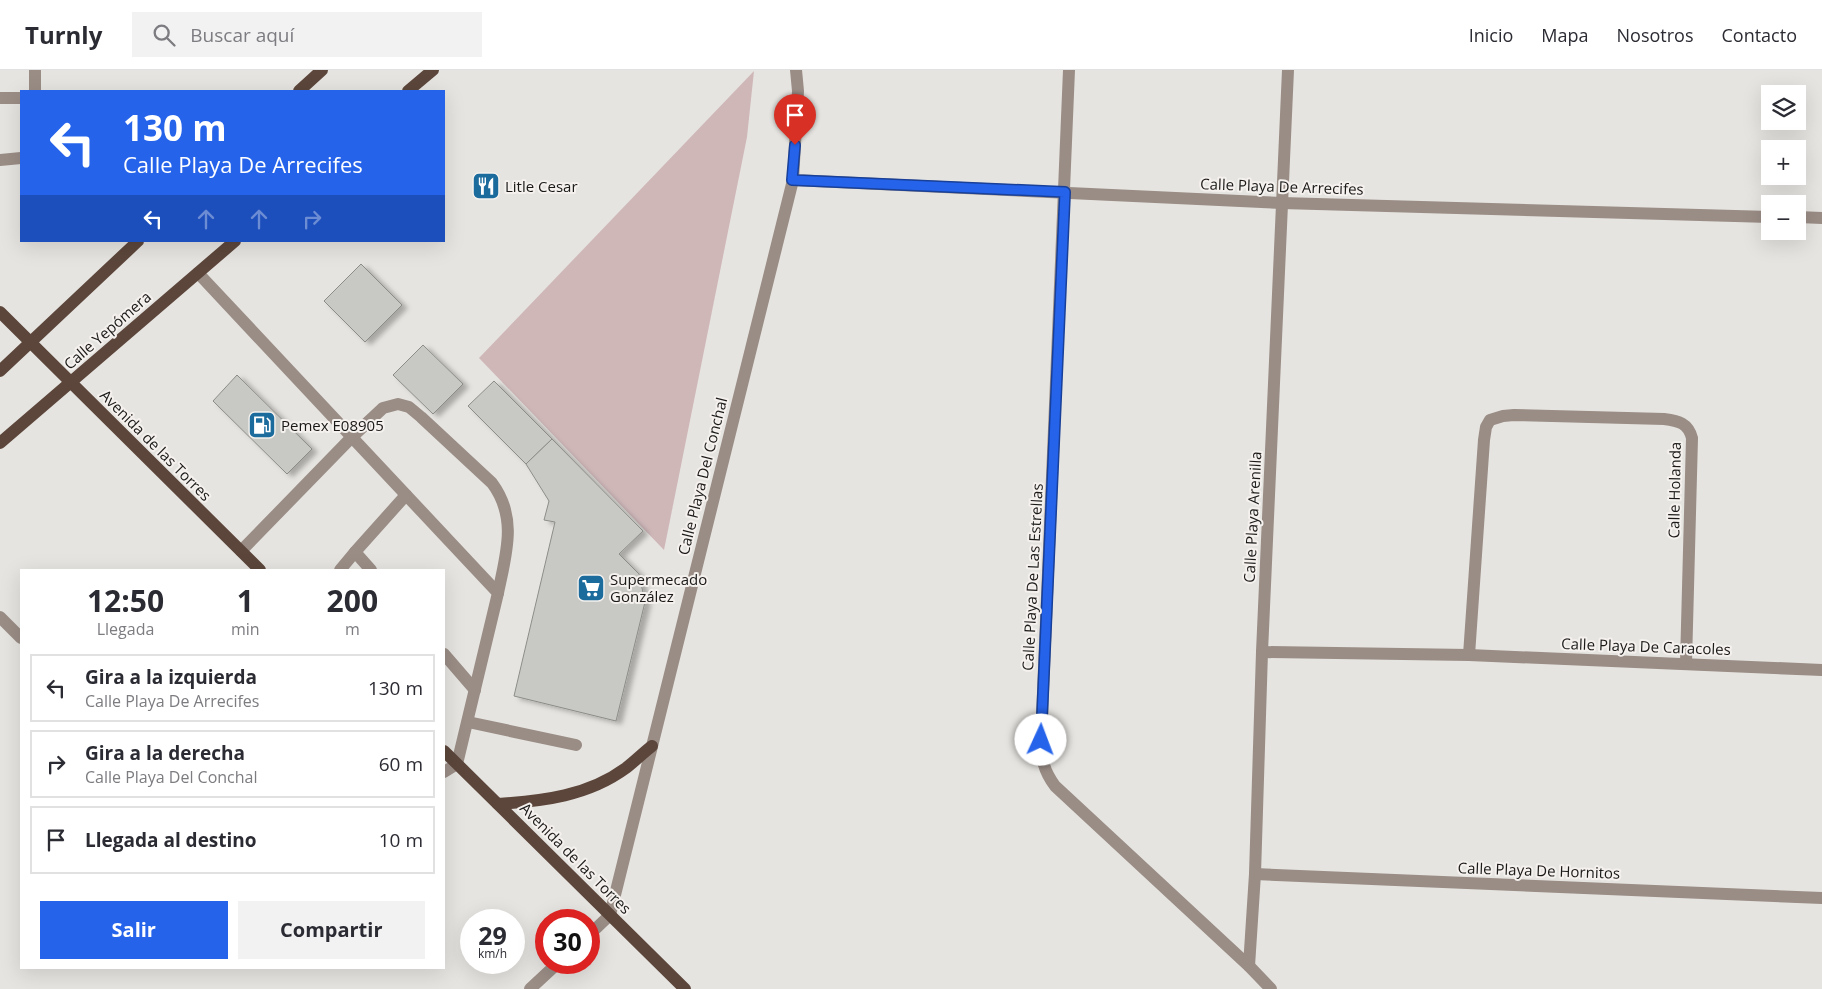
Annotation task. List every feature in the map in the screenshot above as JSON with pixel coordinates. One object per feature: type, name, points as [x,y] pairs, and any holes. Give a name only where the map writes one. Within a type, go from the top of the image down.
[{"type":"main road","points":[[300,90],[322,70]]},
{"type":"main road","points":[[409,90],[433,70]]},
{"type":"main road","points":[[0,371],[137,242]]},
{"type":"main road","name":"Calle Yepómera","points":[[0,443],[234,242]]},
{"type":"main road","name":"Avenida de las Torres","points":[[0,312],[259,569]]},
{"type":"main road","points":[[498,804],[534,802],[568,796],[597,785],[625,768],[652,746]]},
{"type":"main road","name":"Avenida de las Torres","points":[[445,752],[685,989]]},
{"type":"street","points":[[35,70],[35,90]]},
{"type":"street","name":"Calle Playa Del Conchal","points":[[610,915],[792,180],[798,91],[796,70]]},
{"type":"street","name":"Calle Playa De Las Estrellas","points":[[1069,70],[1042,720],[1041,752],[1043,764],[1055,786],[1249,966],[1271,989]]},
{"type":"street","name":"Calle Playa Arenilla","points":[[1249,966],[1288,70]]},
{"type":"street","points":[[0,98],[20,98]]},
{"type":"street","points":[[0,160],[20,158]]},
{"type":"street","name":"Calle Playa De Arrecifes","points":[[792,180],[1282,203],[1761,217]]},
{"type":"street","points":[[1806,217],[1822,218]]},
{"type":"street","points":[[198,273],[498,593]]},
{"type":"street","points":[[241,551],[352,437],[383,408],[398,404],[408,407],[492,483],[506,507],[509,540],[457,764],[445,771]]},
{"type":"street","name":"Calle Holanda","points":[[1469,655],[1484,440],[1486,427],[1490,420],[1514,415],[1664,419],[1678,421],[1686,425],[1692,438],[1686,664]]},
{"type":"street","points":[[341,569],[406,494]]},
{"type":"street","points":[[355,552],[370,569]]},
{"type":"street","points":[[0,616],[20,637]]},
{"type":"street","name":"Calle Playa De Caracoles","points":[[1262,652],[1469,655],[1822,670]]},
{"type":"street","points":[[445,655],[475,690]]},
{"type":"street","points":[[468,722],[576,745]]},
{"type":"street","name":"Calle Playa De Hornitos","points":[[1254,874],[1822,898]]},
{"type":"street","points":[[600,925],[610,915]]},
{"type":"street","points":[[530,989],[546,974]]},
{"type":"shaded area","points":[[754,71],[747,137],[664,550],[479,358]]},
{"type":"building","points":[[361,264],[402,305],[365,342],[324,301]]},
{"type":"building","points":[[423,345],[463,384],[433,414],[393,375]]},
{"type":"building","name":"Pemex E08905","points":[[237,375],[312,449],[287,474],[213,401]]},
{"type":"building","points":[[494,381],[552,439],[526,464],[468,406]]},
{"type":"building","name":"Supermecado González","points":[[552,439],[643,531],[619,554],[639,574],[645,602],[616,721],[514,696],[555,522],[544,520],[549,501],[526,464]]},
{"type":"place","name":"Litle Cesar","points":[[486,186]]},
{"type":"place","name":"Pemex E08905","points":[[262,425]]},
{"type":"place","name":"Supermecado González","points":[[591,588]]},
{"type":"route","points":[[795,145],[792,180],[1065,192],[1041,740]]}]
